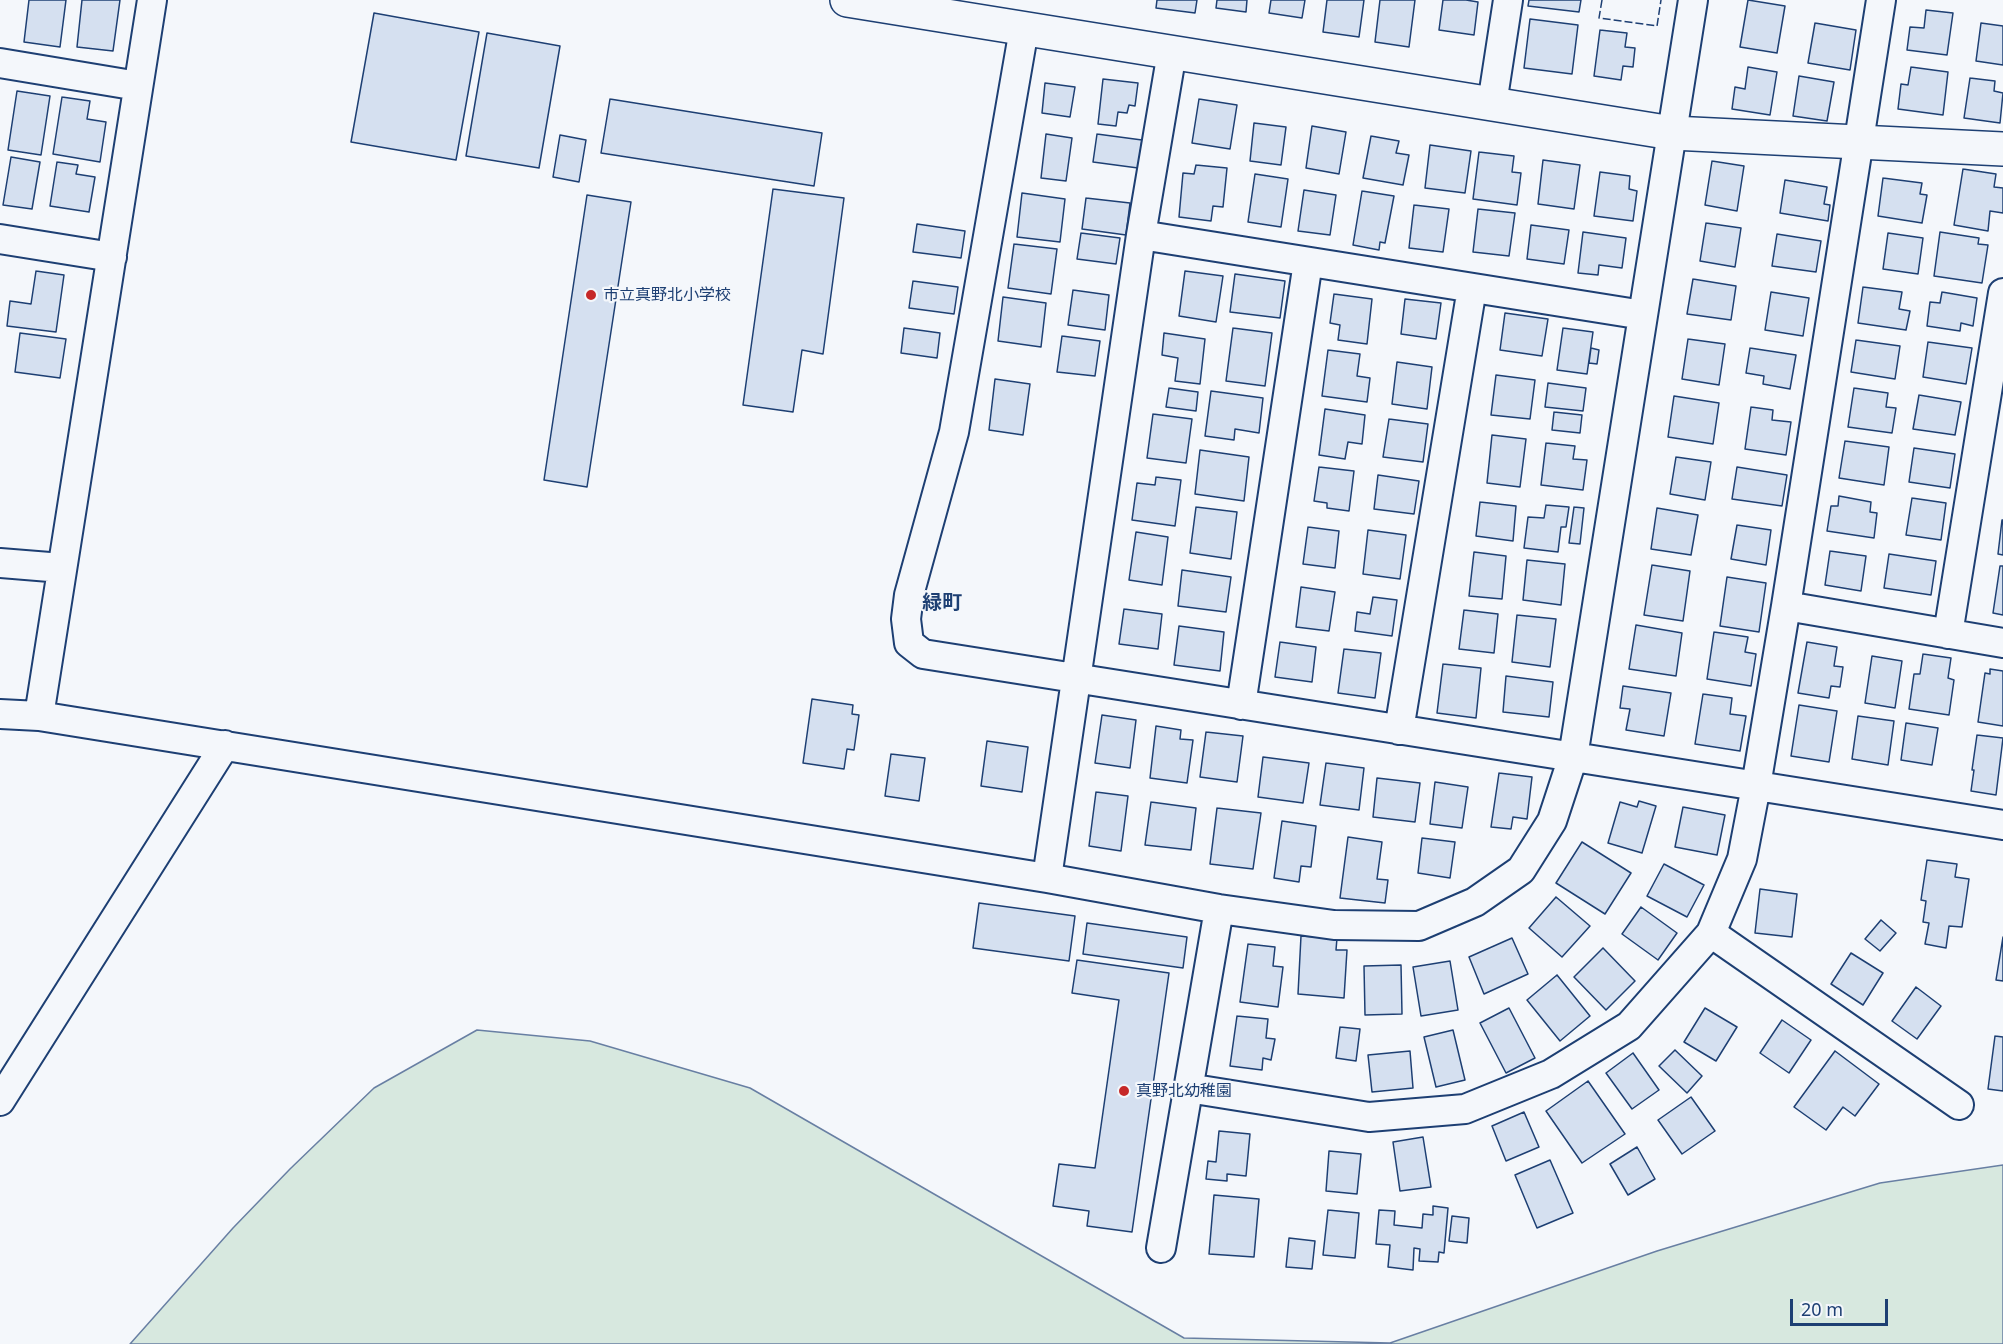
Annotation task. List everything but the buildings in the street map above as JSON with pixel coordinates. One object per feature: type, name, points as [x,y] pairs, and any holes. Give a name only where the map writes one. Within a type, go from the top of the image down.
[{"type":"street","points":[[39,716],[152,0]]},
{"type":"street","points":[[847,0],[1672,133],[2003,148]]},
{"type":"street","points":[[1492,104],[1508,0]]},
{"type":"street","points":[[0,714],[39,716],[225,745],[1047,878],[1219,909],[1334,925],[1419,926],[1475,902],[1521,870],[1552,821],[1573,757],[1694,0]]},
{"type":"street","points":[[1188,1088],[1369,1117],[1465,1109],[1551,1074],[1629,1026],[1711,933],[1742,859],[1756,786],[1881,0]]},
{"type":"street","points":[[1024,29],[954,432],[909,595],[906,619],[909,644],[923,654],[2003,825]]},
{"type":"street","points":[[1047,878],[1141,236],[1172,52]]},
{"type":"street","points":[[0,63],[138,86]]},
{"type":"street","points":[[1141,236],[1643,315]]},
{"type":"street","points":[[0,239],[111,257]]},
{"type":"street","points":[[1241,705],[1308,262]]},
{"type":"street","points":[[1399,730],[1472,288]]},
{"type":"street","points":[[1948,634],[2003,293]]},
{"type":"street","points":[[0,562],[62,568]]},
{"type":"street","points":[[1786,606],[2003,643]]},
{"type":"street","points":[[0,1101],[225,745]]},
{"type":"street","points":[[1161,1248],[1219,909]]},
{"type":"street","points":[[1711,933],[1959,1105]]},
{"type":"shaded area","points":[[477,1030],[590,1041],[750,1088],[1184,1338],[1390,1343],[1657,1251],[1880,1183],[2003,1165],[2003,1344],[130,1344],[233,1228],[374,1088]]},
{"type":"fence","points":[[1602,0],[1599,18],[1657,26],[1661,0]]},
{"type":"place","name":"市立真野北小学校","points":[[591,295]]},
{"type":"place","name":"真野北幼稚園","points":[[1124,1091]]},
{"type":"district","name":"緑町","points":[[942,603]]}]
